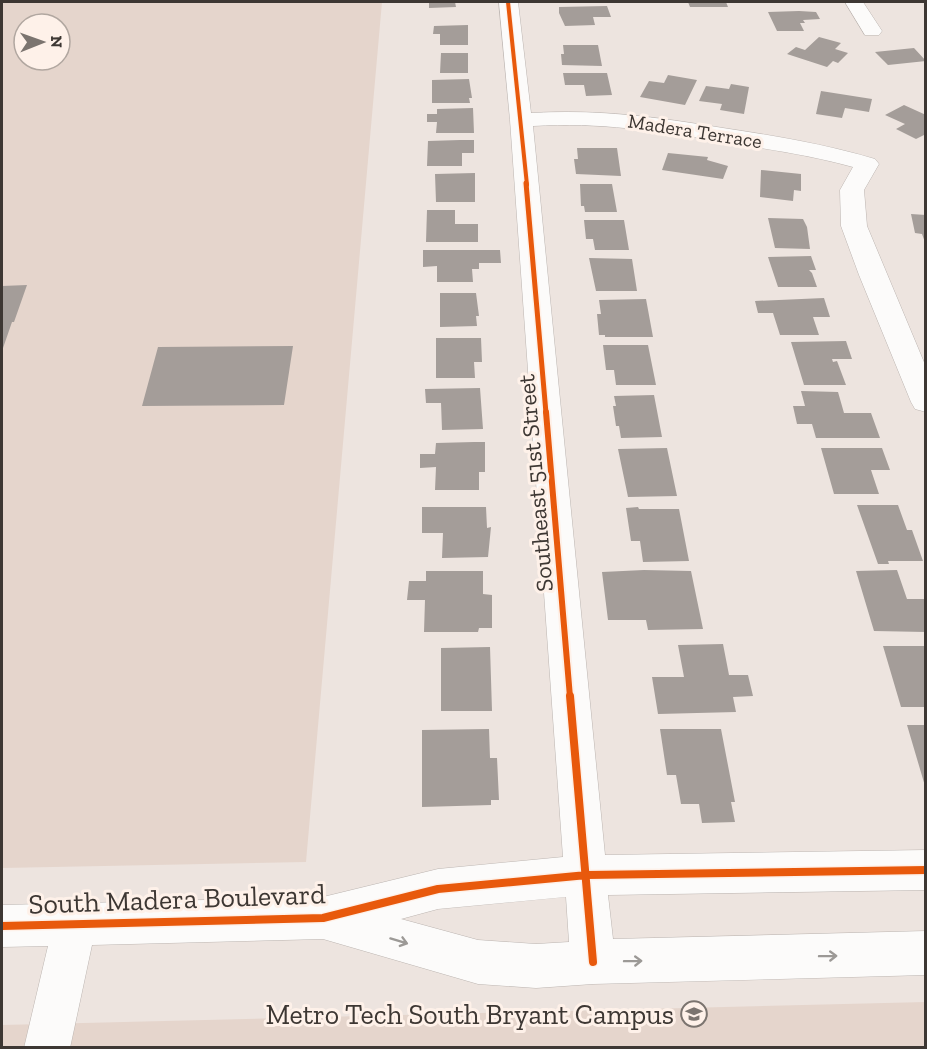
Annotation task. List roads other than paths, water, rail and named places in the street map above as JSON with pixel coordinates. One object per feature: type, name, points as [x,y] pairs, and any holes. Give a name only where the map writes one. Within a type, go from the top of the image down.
[{"type":"street","name":"Southeast 51st Street","points":[[508,2],[521,120],[593,962]]},
{"type":"street","points":[[854,2],[872,31]]},
{"type":"street","name":"Madera Terrace","points":[[521,120],[571,117],[631,120],[819,150],[867,164],[852,190],[854,226],[926,402]]},
{"type":"street","name":"South Madera Boulevard","points":[[2,926],[323,918],[438,889],[587,876],[926,870]]},
{"type":"street","name":"South Madera Boulevard","points":[[323,918],[478,962],[536,966],[593,962],[926,953]]},
{"type":"street","points":[[47,1047],[75,924]]},
{"type":"place","name":"Metro Tech South Bryant Campus","points":[[694,1014]]}]
